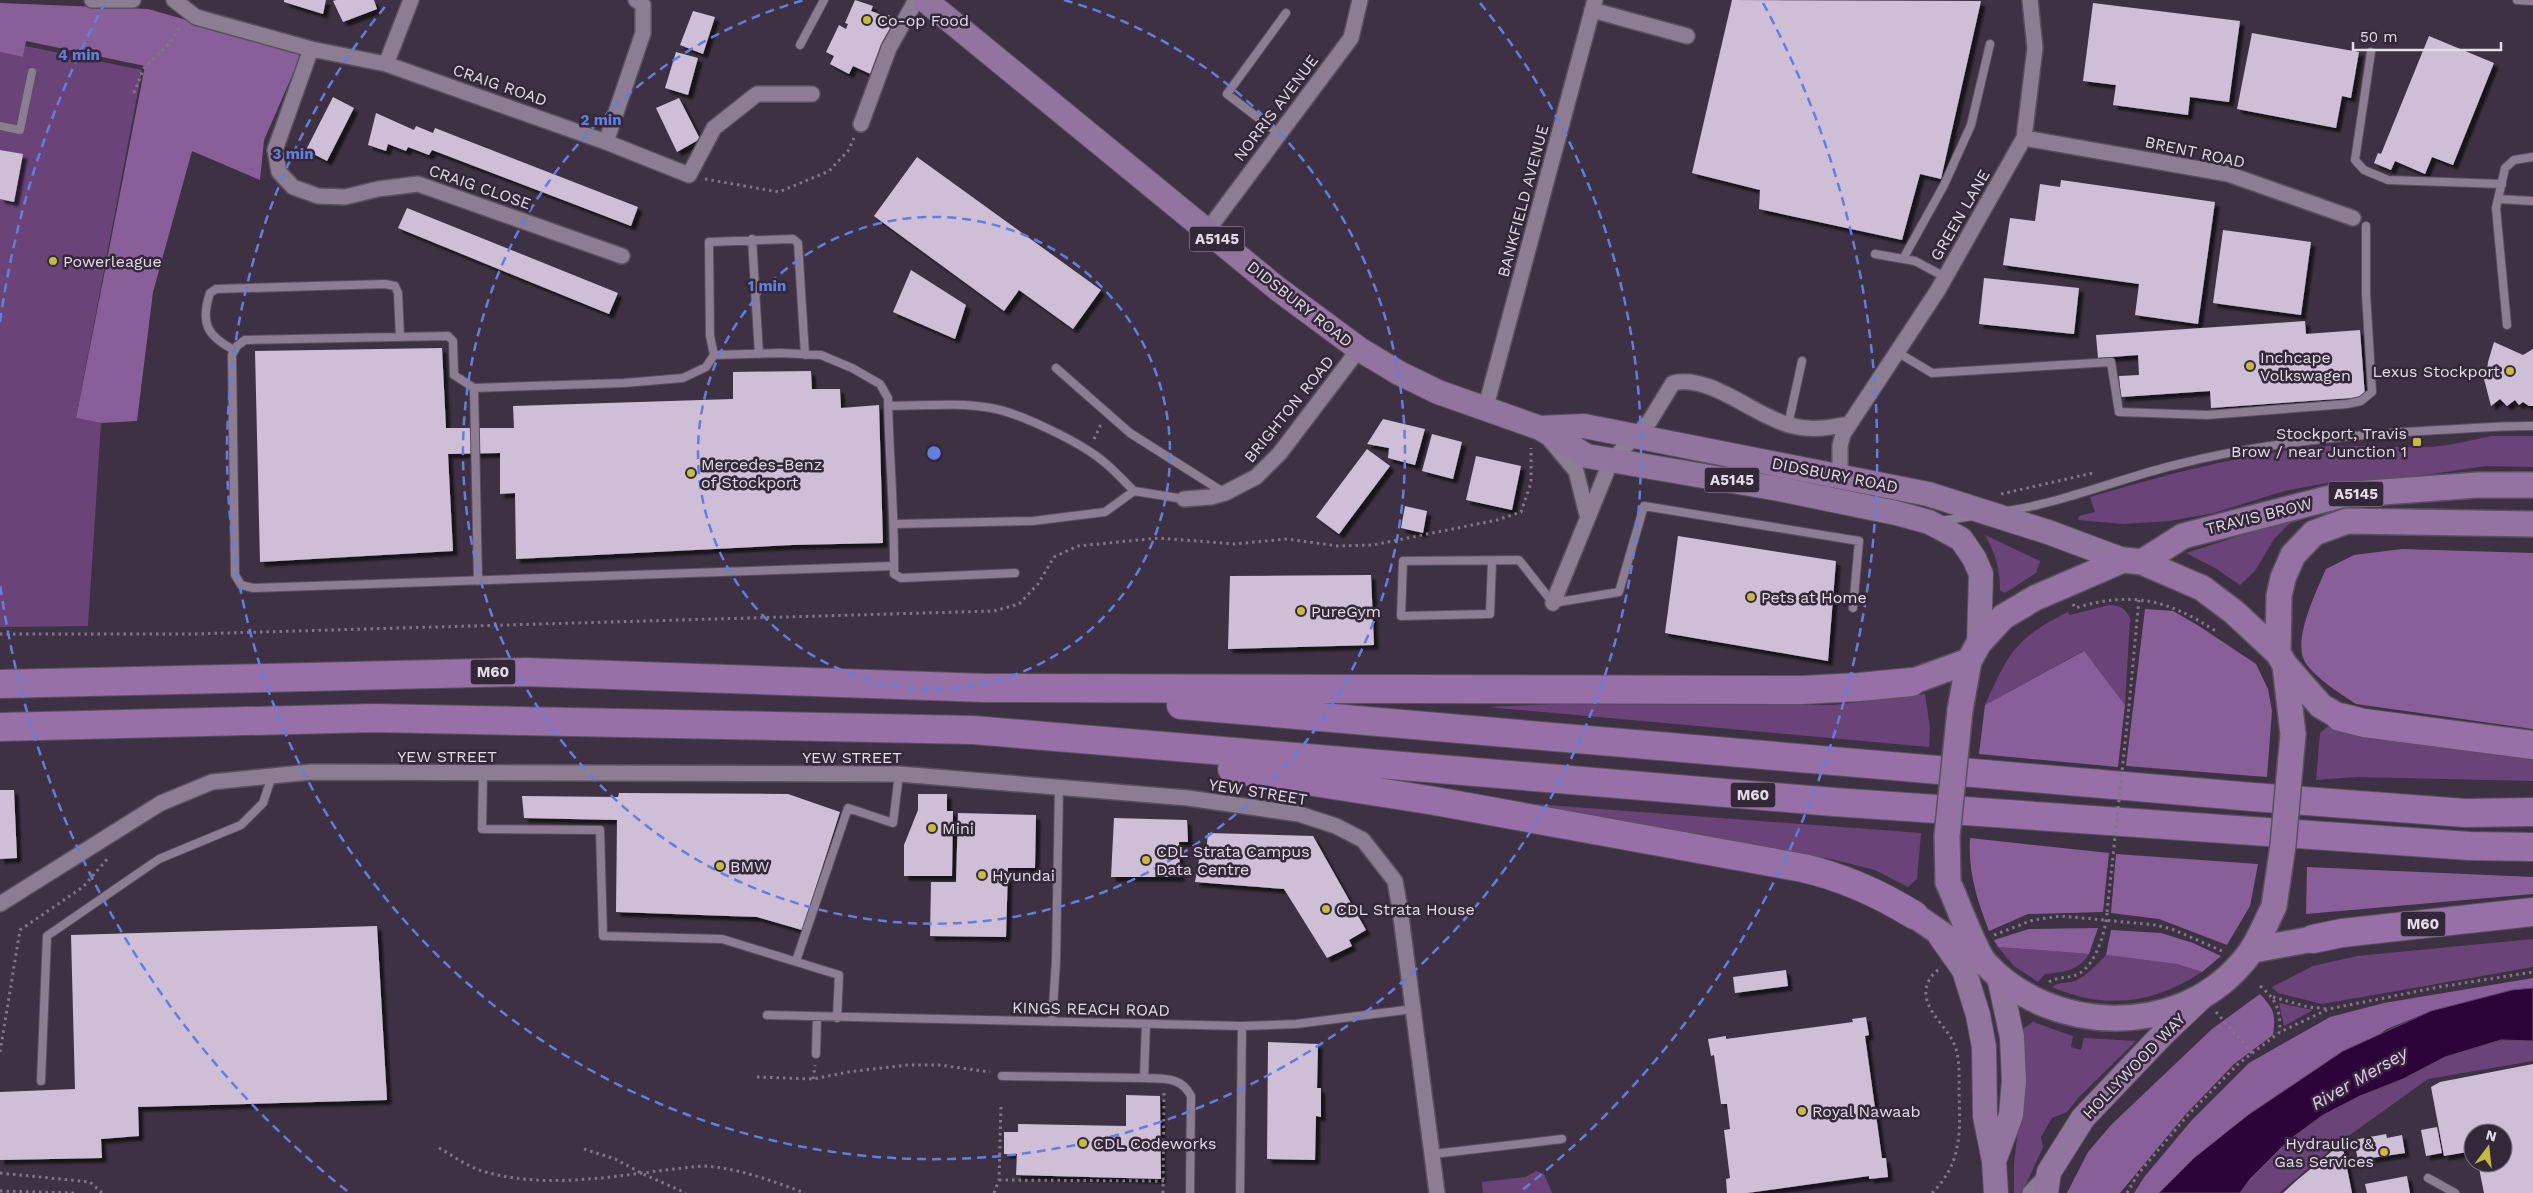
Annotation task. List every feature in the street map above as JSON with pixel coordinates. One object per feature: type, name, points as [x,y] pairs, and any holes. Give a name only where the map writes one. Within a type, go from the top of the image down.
[{"type":"highway","name":"TRAVIS BROW","points":[[1974,652],[2003,617],[2035,598],[2132,561],[2183,536],[2342,495],[2478,485],[2533,485]]},
{"type":"highway","name":"TRAVIS BROW","points":[[1920,920],[2051,1008],[2107,1019],[2132,1018],[2172,1009],[2202,996],[2239,967],[2253,950],[2274,906],[2283,844],[2293,734],[2282,659],[2279,596],[2283,578],[2293,555],[2314,533],[2347,521],[2533,524]]},
{"type":"highway","points":[[2132,561],[2202,588],[2234,612],[2282,659],[2321,706],[2340,717],[2364,723],[2533,745]]},
{"type":"highway","points":[[1911,682],[1974,652]]},
{"type":"highway","points":[[1974,652],[1960,710],[1946,836],[1948,882],[1992,970]]},
{"type":"highway","name":"M60","points":[[0,684],[526,672],[986,688],[1802,690],[1911,682]]},
{"type":"highway","name":"M60","points":[[986,688],[2244,796],[2465,813],[2533,812]]},
{"type":"highway","name":"M60","points":[[0,726],[374,718],[973,730],[1834,802],[2470,846],[2533,848]]},
{"type":"highway","name":"M60","points":[[973,730],[1425,799],[1803,868],[1829,874],[1893,902],[1920,920]]},
{"type":"highway","name":"M60","points":[[2313,939],[2342,933],[2533,912]]},
{"type":"highway","points":[[2253,950],[2313,939]]},
{"type":"main road","name":"DIDSBURY ROAD","points":[[937,4],[1278,289],[1359,349],[1399,373],[1438,392],[1540,428],[1587,456],[1779,489],[1896,513],[1929,522],[1961,539],[1981,574],[1981,594],[1974,652]]},
{"type":"main road","name":"DIDSBURY ROAD","points":[[1540,428],[1584,426],[1840,475],[1928,494],[1994,514],[2132,561]]},
{"type":"main road","points":[[1920,920],[1940,937],[1958,960],[1971,989],[1984,1047],[1985,1116],[1994,1161],[1993,1192]]},
{"type":"main road","points":[[1992,970],[2012,1038],[2014,1081],[2011,1115],[1994,1161]]},
{"type":"main road","name":"HOLLYWOOD WAY","points":[[2047,1183],[2082,1118],[2202,996]]},
{"type":"street","points":[[92,0],[133,0]]},
{"type":"street","name":"CRAIG ROAD","points":[[174,0],[196,17],[311,48],[386,64],[606,142],[688,175]]},
{"type":"street","points":[[386,64],[411,0]]},
{"type":"street","points":[[606,142],[643,33],[643,5],[636,0]]},
{"type":"street","points":[[860,124],[889,48],[916,0]]},
{"type":"street","name":"NORRIS AVENUE","points":[[1207,231],[1278,133],[1351,38],[1360,0]]},
{"type":"street","name":"GREEN LANE","points":[[1840,475],[1840,446],[1843,434],[1945,277],[2024,138],[2035,48],[2030,0]]},
{"type":"street","points":[[1594,5],[1687,36]]},
{"type":"street","name":"BANKFIELD AVENUE","points":[[1486,410],[1594,5]]},
{"type":"street","name":"CRAIG CLOSE","points":[[311,48],[275,150],[279,172],[293,187],[318,196],[345,197],[378,189],[418,184],[622,256]]},
{"type":"street","points":[[688,175],[714,128],[757,94],[812,94]]},
{"type":"street","name":"BRENT ROAD","points":[[2024,138],[2228,174],[2353,218]]},
{"type":"street","name":"BRIGHTON ROAD","points":[[1184,499],[1211,497],[1225,493],[1247,483],[1269,466],[1359,349]]},
{"type":"street","points":[[1553,603],[1587,515],[1611,461],[1649,422],[1673,383],[1684,380],[1693,381],[1788,425],[1816,430],[1849,424]]},
{"type":"street","points":[[1540,428],[1576,471],[1587,515]]},
{"type":"street","name":"YEW STREET","points":[[0,904],[161,803],[212,782],[311,772],[899,774],[1188,798],[1300,814],[1336,826],[1363,840],[1394,881],[1400,909],[1437,1193]]},
{"type":"street","points":[[2030,1193],[2047,1183]]},
{"type":"lane","points":[[800,45],[824,0]]},
{"type":"lane","points":[[2517,0],[2533,2]]},
{"type":"lane","points":[[1278,133],[1227,94],[1286,13]]},
{"type":"lane","points":[[1903,259],[1944,185],[1971,125],[1990,44]]},
{"type":"lane","points":[[2371,52],[2355,160],[2364,170],[2388,180],[2502,184]]},
{"type":"lane","points":[[0,126],[20,130],[32,72]]},
{"type":"lane","points":[[2507,325],[2496,208],[2505,168],[2514,160],[2533,157]]},
{"type":"lane","points":[[2498,199],[2533,201]]},
{"type":"lane","points":[[1897,352],[1932,372],[2111,362],[2119,412],[2207,415],[2347,404],[2361,401],[2372,392],[2366,294],[2366,226]]},
{"type":"lane","points":[[752,239],[759,354]]},
{"type":"lane","points":[[804,355],[798,243],[792,239],[709,242],[710,336],[714,355],[706,367],[683,378],[624,383],[474,388],[454,375],[453,341],[448,336],[245,340],[234,350],[232,355],[235,575],[241,585],[253,588],[894,566]]},
{"type":"lane","points":[[1875,254],[1915,261],[1945,277]]},
{"type":"lane","points":[[234,350],[212,337],[207,328],[207,302],[210,293],[216,289],[385,284],[394,286],[398,293],[400,337]]},
{"type":"lane","points":[[714,355],[804,355],[828,358],[852,368],[880,384],[888,398],[890,496],[895,524],[894,574],[901,578],[1016,573]]},
{"type":"lane","points":[[1788,425],[1802,361]]},
{"type":"lane","points":[[1056,368],[1130,433],[1225,493]]},
{"type":"lane","points":[[474,388],[478,581]]},
{"type":"lane","points":[[888,406],[991,408],[1050,429],[1088,451],[1103,460],[1134,491],[1184,499]]},
{"type":"lane","points":[[1929,522],[1994,514],[2038,506],[2171,466],[2251,448],[2310,440],[2408,432],[2533,426]]},
{"type":"lane","points":[[895,524],[1033,521],[1105,512],[1134,491]]},
{"type":"lane","points":[[1492,562],[1490,614],[1401,616],[1403,561],[1492,562],[1520,560],[1553,603],[1619,592],[1644,506],[1859,541],[1853,608]]},
{"type":"lane","points":[[483,773],[482,829],[600,830],[603,936],[722,939],[839,975],[838,1018]]},
{"type":"lane","points":[[796,961],[848,808],[893,824],[899,774]]},
{"type":"lane","points":[[41,1081],[47,936],[159,859],[240,825],[263,803],[272,776]]},
{"type":"lane","points":[[1052,1022],[1056,961],[1059,788]]},
{"type":"lane","name":"KINGS REACH ROAD","points":[[767,1016],[1242,1026],[1296,1024],[1413,1008]]},
{"type":"lane","points":[[816,1017],[816,1054]]},
{"type":"lane","points":[[1144,1078],[1146,1024]]},
{"type":"lane","points":[[1240,1193],[1242,1026]]},
{"type":"lane","points":[[1002,1076],[1175,1080],[1187,1089],[1191,1096],[1190,1193]]},
{"type":"lane","points":[[1433,1154],[1562,1139]]},
{"type":"lane","points":[[2428,1178],[2455,1193]]},
{"type":"path","points":[[134,93],[144,68],[170,43],[189,11]]},
{"type":"path","points":[[688,175],[736,186],[779,192],[829,171],[848,151],[860,124]]},
{"type":"path","points":[[1088,451],[1107,412]]},
{"type":"path","points":[[0,634],[191,634],[994,611],[1019,604],[1038,584],[1054,557],[1078,546],[1159,538],[1235,544],[1287,539],[1338,546],[1373,545],[1497,520],[1521,512],[1531,483],[1531,450]]},
{"type":"path","points":[[2074,608],[2101,600],[2139,599],[2175,608],[2217,632]]},
{"type":"path","points":[[2045,985],[2053,979],[2079,974],[2091,962],[2107,920],[2139,599]]},
{"type":"path","points":[[1993,935],[2032,920],[2061,916],[2156,925],[2172,929],[2222,951]]},
{"type":"path","points":[[1932,1193],[1953,1164],[1958,1150],[1960,1131],[1959,1069],[1956,1048],[1928,1006],[1926,994],[1927,984],[1938,970]]},
{"type":"path","points":[[2127,1193],[2138,1174],[2187,1116],[2238,1064],[2280,1032],[2329,1009],[2439,987],[2533,972]]},
{"type":"path","points":[[2260,986],[2274,997],[2308,1007],[2329,1009]]},
{"type":"path","points":[[2202,996],[2252,1053]]},
{"type":"path","points":[[2274,997],[2280,1019],[2280,1032]]},
{"type":"path","points":[[758,1077],[814,1079],[868,1069],[907,1065],[939,1065],[1002,1076]]},
{"type":"path","points":[[1163,1193],[1164,1090]]},
{"type":"path","points":[[994,1193],[999,1180],[1001,1105]]},
{"type":"path","points":[[439,1148],[478,1170],[524,1182],[562,1184],[703,1166],[723,1167],[805,1193]]},
{"type":"path","points":[[584,1149],[615,1159],[686,1193]]},
{"type":"path","points":[[0,1174],[90,1182],[102,1193]]},
{"type":"path","points":[[999,1180],[1164,1182]]},
{"type":"path","points":[[0,1191],[74,1193]]},
{"type":"shaded area","points":[[0,3],[148,9],[302,53],[264,140],[260,180],[192,151],[153,292],[137,421],[101,423],[76,418],[145,66],[26,41],[23,57],[0,52]]},
{"type":"shaded area","name":"Powerleague","points":[[25,46],[142,70],[76,418],[101,423],[88,626],[0,627],[0,52],[23,57]]},
{"type":"shaded area","points":[[2492,436],[2533,436],[2533,467],[2486,466],[2405,478],[2332,482],[2284,491],[2214,513],[2170,521],[2123,524],[2078,520],[2079,516],[2095,512],[2090,497],[2169,475],[2250,456],[2304,448],[2334,446],[2433,447]]},
{"type":"shaded area","points":[[2295,518],[2274,539],[2255,571],[2240,585],[2215,568],[2186,553]]},
{"type":"shaded area","points":[[1985,535],[2040,561],[2036,573],[2005,593],[2000,590],[1997,562]]},
{"type":"shaded area","points":[[2402,549],[2533,553],[2533,729],[2356,704],[2336,691],[2309,668],[2302,653],[2304,628],[2307,615],[2326,569],[2354,555]]},
{"type":"shaded area","points":[[2109,605],[2122,608],[2130,618],[2125,705],[2083,651],[1985,705],[2000,672],[2015,649],[2024,640],[2068,612],[2070,615]]},
{"type":"shaded area","points":[[2145,609],[2173,611],[2256,664],[2268,689],[2272,711],[2267,777],[2126,766]]},
{"type":"shaded area","points":[[2084,651],[2125,705],[2118,767],[1979,754],[1985,705]]},
{"type":"shaded area","points":[[1925,694],[1930,728],[1929,747],[1487,707],[1558,704],[1833,705]]},
{"type":"shaded area","points":[[2327,727],[2400,740],[2533,758],[2533,781],[2357,777],[2316,780],[2320,733]]},
{"type":"shaded area","points":[[1520,803],[1921,833],[1917,879],[1908,887],[1875,870],[1835,860]]},
{"type":"shaded area","points":[[1970,838],[2109,853],[2103,912],[2028,914],[1989,931],[1974,886],[1970,863]]},
{"type":"shaded area","points":[[2116,854],[2258,864],[2250,906],[2227,945],[2159,919],[2111,913]]},
{"type":"shaded area","points":[[2307,867],[2533,877],[2533,894],[2306,914]]},
{"type":"shaded area","points":[[2098,928],[2089,954],[1998,947],[1994,940],[2029,929]]},
{"type":"shaded area","points":[[2111,930],[2161,933],[2193,943],[2221,956],[2202,972],[2177,964],[2106,955]]},
{"type":"shaded area","points":[[2533,939],[2533,967],[2322,1004],[2278,993],[2272,987],[2313,966],[2357,956]]},
{"type":"shaded area","points":[[1998,947],[2089,954],[2085,960],[2070,970],[2045,974],[2038,982],[2014,966]]},
{"type":"shaded area","points":[[2106,955],[2177,964],[2202,972],[2184,983],[2165,991],[2129,1000],[2091,999],[2052,987],[2057,984],[2080,979],[2092,970]]},
{"type":"shaded area","points":[[2533,978],[2533,988],[2512,990],[2431,1011],[2387,1029],[2194,1158],[2159,1193],[2134,1193],[2145,1176],[2192,1120],[2249,1063],[2330,1017],[2384,1003]]},
{"type":"shaded area","points":[[2260,994],[2273,1012],[2273,1035],[2234,1064],[2185,1115],[2120,1193],[2067,1193],[2088,1152],[2111,1125],[2212,1029]]},
{"type":"shaded area","points":[[2279,1003],[2313,1010],[2284,1026]]},
{"type":"shaded area","points":[[2033,1022],[2073,1036],[2071,1047],[2081,1050],[2084,1038],[2136,1041],[2078,1098],[2067,1112],[2052,1118],[2041,1137],[2043,1147],[2022,1193],[2014,1193],[2014,1163],[2019,1122],[2020,1031]]},
{"type":"shaded area","points":[[2501,1040],[2533,1041],[2533,1061],[2428,1079],[2340,1142],[2279,1193],[2240,1193],[2250,1179],[2289,1140],[2323,1115],[2360,1096],[2403,1079],[2445,1057]]},
{"type":"shaded area","points":[[1536,1171],[1544,1174],[1552,1193],[1483,1193],[1482,1182],[1526,1177]]},
{"type":"water","name":"River Mersey","points":[[2533,988],[2533,1041],[2501,1040],[2445,1057],[2403,1079],[2360,1096],[2323,1115],[2289,1140],[2250,1179],[2240,1193],[2159,1193],[2194,1158],[2248,1115],[2343,1051],[2431,1011],[2512,990]]},
{"type":"building","points":[[284,0],[326,0],[323,14],[284,2]]},
{"type":"building","points":[[374,0],[377,9],[343,22],[333,1]]},
{"type":"building","points":[[855,0],[873,6],[871,11],[902,21],[875,76],[853,66],[849,74],[830,64],[834,56],[826,52],[839,25],[846,29],[848,24],[845,23]]},
{"type":"building","points":[[1732,0],[1981,1],[1941,179],[1920,174],[1902,240],[1759,209],[1760,190],[1692,173]]},
{"type":"building","points":[[2093,3],[2240,21],[2229,102],[2190,97],[2188,115],[2113,105],[2116,85],[2083,81]]},
{"type":"building","points":[[693,11],[715,17],[703,54],[680,45]]},
{"type":"building","points":[[2252,33],[2359,52],[2351,98],[2342,96],[2336,128],[2237,109]]},
{"type":"building","points":[[2429,36],[2494,63],[2453,165],[2432,157],[2425,174],[2395,161],[2391,170],[2374,163],[2378,153],[2381,154]]},
{"type":"building","points":[[676,52],[698,58],[688,95],[665,88]]},
{"type":"building","points":[[333,97],[354,108],[327,161],[306,150]]},
{"type":"building","points":[[679,98],[700,139],[677,152],[656,108]]},
{"type":"building","points":[[376,113],[414,130],[416,126],[433,133],[435,128],[638,207],[631,226],[432,150],[429,155],[408,147],[406,151],[388,144],[386,151],[368,145]]},
{"type":"building","points":[[0,150],[23,154],[14,202],[0,199]]},
{"type":"building","points":[[917,157],[1101,290],[1073,329],[1019,290],[1004,311],[874,216]]},
{"type":"building","points":[[2061,180],[2215,202],[2198,324],[2135,315],[2139,284],[2003,265],[2010,218],[2035,221],[2040,184],[2060,187]]},
{"type":"building","points":[[407,208],[618,293],[609,314],[398,228]]},
{"type":"building","points":[[2223,230],[2311,242],[2301,315],[2213,303]]},
{"type":"building","points":[[911,270],[966,305],[955,339],[893,312]]},
{"type":"building","points":[[1984,278],[2079,288],[2074,334],[1979,324]]},
{"type":"building","name":"Inchcape Volkswagen","points":[[2305,321],[2306,334],[2360,330],[2365,397],[2211,408],[2210,391],[2121,397],[2119,376],[2139,375],[2138,355],[2098,358],[2096,335]]},
{"type":"building","name":"Lexus Stockport","points":[[2494,342],[2523,355],[2533,349],[2533,406],[2523,402],[2519,405],[2515,400],[2507,406],[2500,399],[2491,406],[2484,379],[2486,379],[2488,362]]},
{"type":"building","points":[[442,348],[446,428],[514,428],[513,406],[733,399],[733,372],[811,371],[812,389],[840,389],[841,408],[879,405],[883,543],[792,545],[516,559],[515,493],[500,494],[500,453],[448,454],[453,551],[260,562],[255,351]]},
{"type":"building","points":[[1383,419],[1425,429],[1415,465],[1388,458],[1389,448],[1367,444]]},
{"type":"building","points":[[1432,434],[1462,442],[1453,479],[1422,471]]},
{"type":"building","points":[[1367,449],[1390,466],[1339,534],[1316,517]]},
{"type":"building","points":[[1476,456],[1521,466],[1512,510],[1466,500]]},
{"type":"building","points":[[1405,506],[1427,511],[1423,533],[1401,528]]},
{"type":"building","name":"Pets at Home","points":[[1678,536],[1836,561],[1828,661],[1665,633]]},
{"type":"building","name":"PureGym","points":[[1371,575],[1374,645],[1228,649],[1230,576]]},
{"type":"building","points":[[0,790],[14,790],[17,858],[0,859]]},
{"type":"building","name":"BMW","points":[[619,793],[788,794],[840,812],[802,930],[757,917],[616,912],[617,820],[524,818],[522,796],[618,797]]},
{"type":"building","name":"Mini","points":[[918,794],[947,794],[947,811],[953,811],[952,876],[904,876],[904,845],[918,810]]},
{"type":"building","name":"Hyundai","points":[[958,813],[1036,815],[1035,868],[1008,868],[1006,937],[930,936],[931,882],[956,882]]},
{"type":"building","name":"CDL Strata Campus Data Centre","points":[[1114,818],[1187,820],[1188,842],[1179,842],[1180,877],[1111,877]]},
{"type":"building","name":"CDL Strata House","points":[[1208,833],[1313,836],[1366,930],[1349,940],[1352,946],[1327,958],[1284,889],[1195,882],[1200,855],[1206,854]]},
{"type":"building","points":[[377,926],[387,1100],[138,1107],[139,1136],[101,1139],[102,1158],[0,1160],[0,1092],[75,1089],[71,935]]},
{"type":"building","points":[[1786,970],[1788,986],[1735,993],[1733,977]]},
{"type":"building","name":"Royal Nawaab","points":[[1866,1017],[1869,1035],[1865,1036],[1882,1158],[1886,1158],[1888,1177],[1869,1179],[1869,1176],[1747,1193],[1727,1193],[1726,1179],[1730,1178],[1724,1130],[1730,1129],[1727,1104],[1721,1104],[1714,1055],[1711,1056],[1708,1039],[1726,1036],[1726,1039],[1853,1022],[1852,1019]]},
{"type":"building","points":[[1268,1042],[1318,1044],[1317,1088],[1321,1088],[1321,1117],[1316,1116],[1315,1160],[1267,1159]]},
{"type":"building","points":[[2533,1064],[2533,1193],[2484,1193],[2480,1173],[2513,1173],[2513,1123],[2463,1123],[2463,1153],[2444,1156],[2431,1087],[2440,1082]]},
{"type":"building","name":"CDL Codeworks","points":[[1126,1095],[1160,1096],[1161,1179],[1016,1175],[1017,1154],[1004,1154],[1004,1132],[1018,1132],[1018,1124],[1126,1126]]},
{"type":"building","points":[[2437,1127],[2442,1153],[2426,1156],[2421,1130]]},
{"type":"building","points":[[2386,1134],[2387,1138],[2402,1135],[2405,1153],[2358,1160],[2354,1140]]},
{"type":"building","points":[[2342,1143],[2352,1193],[2283,1193],[2296,1181]]},
{"type":"building","points":[[2407,1176],[2410,1193],[2367,1193],[2365,1184]]},
{"type":"place","name":"Co-op Food","points":[[867,20]]},
{"type":"place","name":"Powerleague","points":[[53,261]]},
{"type":"place","name":"Inchcape Volkswagen","points":[[2250,366]]},
{"type":"place","name":"Lexus Stockport","points":[[2510,371]]},
{"type":"place","name":"Stockport, Travis Brow / near Junction 1","points":[[2417,442]]},
{"type":"place","name":"Mercedes-Benz of Stockport","points":[[691,473]]},
{"type":"place","name":"Pets at Home","points":[[1751,597]]},
{"type":"place","name":"PureGym","points":[[1301,611]]},
{"type":"place","name":"Mini","points":[[932,828]]},
{"type":"place","name":"CDL Strata Campus Data Centre","points":[[1146,860]]},
{"type":"place","name":"BMW","points":[[720,866]]},
{"type":"place","name":"Hyundai","points":[[982,875]]},
{"type":"place","name":"CDL Strata House","points":[[1326,909]]},
{"type":"place","name":"Royal Nawaab","points":[[1802,1111]]},
{"type":"place","name":"CDL Codeworks","points":[[1083,1143]]},
{"type":"place","name":"Hydraulic & Gas Services","points":[[2384,1152]]}]
